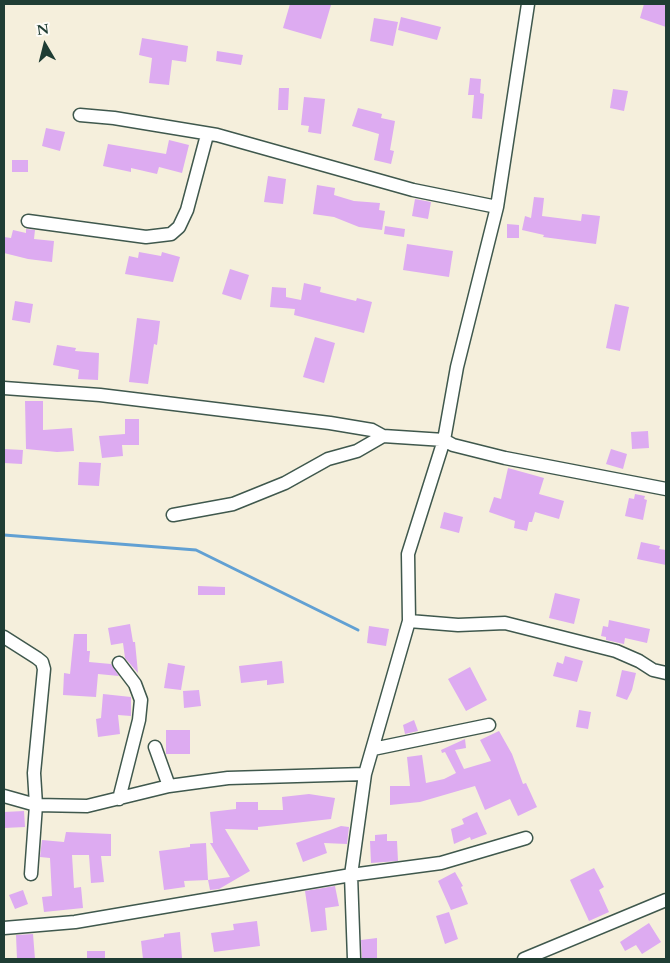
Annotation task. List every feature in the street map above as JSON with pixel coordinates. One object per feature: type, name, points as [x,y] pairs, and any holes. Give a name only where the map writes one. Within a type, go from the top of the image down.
[{"type":"street","points":[[354,959],[351,875],[365,774],[409,621],[408,554],[444,440],[456,367],[497,207],[528,4]]},
{"type":"street","points":[[80,115],[114,118],[207,135],[217,135],[413,190],[497,207]]},
{"type":"street","points":[[28,222],[146,236],[171,234],[179,227],[187,210],[207,135]]},
{"type":"street","points":[[4,388],[100,395],[321,422],[372,430],[383,436],[444,440],[453,445],[505,458],[666,489]]},
{"type":"street","points":[[173,515],[233,504],[285,483],[328,459],[357,451],[383,436]]},
{"type":"street","points":[[409,621],[458,625],[505,623],[616,651],[640,661],[653,670],[666,673]]},
{"type":"street","points":[[4,638],[37,658],[44,669],[34,772],[36,805],[31,874]]},
{"type":"street","points":[[119,663],[134,684],[141,700],[139,720],[119,799]]},
{"type":"street","points":[[373,749],[490,726]]},
{"type":"street","points":[[155,747],[169,786]]},
{"type":"street","points":[[4,796],[36,805],[87,806],[169,786],[228,778],[365,774]]},
{"type":"street","points":[[4,928],[75,922],[351,875],[441,863],[526,838]]},
{"type":"street","points":[[524,959],[666,900]]},
{"type":"building","points":[[290,4],[331,5],[321,39],[283,28]]},
{"type":"building","points":[[644,4],[666,4],[666,27],[640,18]]},
{"type":"building","points":[[401,17],[441,27],[437,40],[398,30]]},
{"type":"building","points":[[374,18],[398,22],[393,46],[370,41]]},
{"type":"building","points":[[142,38],[188,46],[186,62],[172,60],[169,85],[149,83],[152,58],[139,55]]},
{"type":"building","points":[[217,51],[243,55],[241,65],[216,61]]},
{"type":"building","points":[[470,78],[481,79],[480,93],[484,94],[482,119],[472,118],[474,95],[468,95]]},
{"type":"building","points":[[279,88],[289,88],[288,110],[278,110]]},
{"type":"building","points":[[613,89],[628,91],[624,111],[610,108]]},
{"type":"building","points":[[304,97],[325,99],[321,134],[308,132],[309,126],[301,125]]},
{"type":"building","points":[[358,108],[382,114],[381,118],[395,121],[390,150],[394,151],[391,164],[374,160],[379,134],[352,126]]},
{"type":"building","points":[[46,128],[65,132],[60,151],[42,146]]},
{"type":"building","points":[[169,140],[189,145],[182,173],[159,167],[157,174],[131,168],[131,172],[103,166],[108,144],[166,154]]},
{"type":"building","points":[[12,160],[28,160],[28,172],[12,172]]},
{"type":"building","points":[[268,176],[286,179],[283,204],[264,202]]},
{"type":"building","points":[[317,185],[335,188],[334,195],[354,201],[380,203],[379,210],[385,211],[382,230],[359,227],[334,217],[313,214]]},
{"type":"building","points":[[534,197],[544,198],[542,216],[581,221],[582,214],[600,216],[596,244],[543,237],[544,235],[522,230],[525,216],[531,218]]},
{"type":"building","points":[[415,199],[431,202],[428,219],[412,216]]},
{"type":"building","points":[[507,224],[519,225],[519,238],[507,238]]},
{"type":"building","points":[[385,226],[405,229],[404,237],[384,234]]},
{"type":"building","points":[[26,229],[35,230],[34,239],[54,241],[52,262],[4,253],[4,237],[11,238],[13,230],[26,233]]},
{"type":"building","points":[[407,244],[453,251],[449,277],[403,270]]},
{"type":"building","points":[[139,252],[161,256],[162,252],[180,257],[173,282],[125,274],[129,256],[138,258]]},
{"type":"building","points":[[230,269],[249,275],[241,300],[222,294]]},
{"type":"building","points":[[304,283],[321,287],[320,292],[356,301],[357,298],[372,302],[364,333],[294,315],[295,309],[270,307],[272,287],[286,288],[286,297],[301,300]]},
{"type":"building","points":[[15,301],[33,304],[30,323],[12,320]]},
{"type":"building","points":[[615,304],[629,307],[620,351],[606,348]]},
{"type":"building","points":[[137,318],[160,321],[157,345],[154,344],[148,384],[129,382]]},
{"type":"building","points":[[315,337],[335,343],[324,383],[303,377]]},
{"type":"building","points":[[57,345],[76,348],[75,351],[99,353],[98,380],[78,379],[79,370],[53,365]]},
{"type":"building","points":[[25,401],[43,401],[43,430],[72,428],[74,451],[57,452],[26,449]]},
{"type":"building","points":[[125,419],[139,419],[139,445],[122,445],[123,456],[102,458],[99,436],[125,434]]},
{"type":"building","points":[[648,431],[649,448],[632,449],[631,432]]},
{"type":"building","points":[[4,449],[23,450],[22,464],[4,463]]},
{"type":"building","points":[[611,449],[627,454],[623,469],[606,464]]},
{"type":"building","points":[[79,462],[101,463],[99,486],[78,485]]},
{"type":"building","points":[[508,468],[544,478],[539,494],[564,501],[559,519],[535,512],[532,522],[529,522],[527,531],[514,528],[515,521],[489,512],[494,497],[501,499]]},
{"type":"building","points":[[635,494],[645,496],[644,499],[647,500],[643,520],[625,516],[629,498],[634,499]]},
{"type":"building","points":[[444,512],[463,517],[459,533],[440,528]]},
{"type":"building","points":[[641,542],[660,546],[659,549],[666,550],[666,565],[637,559]]},
{"type":"building","points":[[198,586],[225,587],[225,595],[198,595]]},
{"type":"building","points":[[555,593],[580,599],[574,624],[549,618]]},
{"type":"building","points":[[609,620],[650,629],[647,643],[625,638],[624,644],[606,640],[606,637],[601,636],[603,626],[608,627]]},
{"type":"building","points":[[130,624],[133,642],[135,642],[138,673],[125,658],[123,643],[111,645],[108,628]]},
{"type":"building","points":[[369,626],[389,629],[386,646],[367,643]]},
{"type":"building","points":[[74,634],[87,634],[87,651],[90,651],[89,662],[111,664],[119,676],[98,674],[96,697],[63,695],[64,673],[70,674]]},
{"type":"building","points":[[565,656],[583,661],[577,682],[553,676],[557,662],[563,664]]},
{"type":"building","points":[[282,661],[284,683],[267,685],[267,680],[241,683],[239,666]]},
{"type":"building","points":[[168,663],[185,666],[181,690],[164,688]]},
{"type":"building","points":[[470,667],[487,700],[466,711],[448,679]]},
{"type":"building","points":[[622,670],[636,673],[632,690],[627,700],[616,696]]},
{"type":"building","points":[[199,690],[201,706],[184,708],[183,691]]},
{"type":"building","points":[[103,694],[131,697],[131,716],[118,715],[120,734],[98,737],[96,719],[101,718]]},
{"type":"building","points":[[579,710],[591,712],[588,729],[576,727]]},
{"type":"building","points":[[414,720],[418,731],[405,734],[403,725]]},
{"type":"building","points":[[166,730],[190,730],[190,754],[166,754]]},
{"type":"building","points":[[499,731],[512,754],[523,784],[526,783],[537,807],[518,816],[510,799],[485,810],[475,786],[420,802],[390,805],[390,786],[410,786],[407,757],[422,755],[426,783],[444,779],[456,773],[445,752],[442,753],[441,750],[465,739],[466,748],[455,750],[464,769],[491,761],[480,740]]},
{"type":"building","points":[[309,794],[335,798],[331,819],[258,827],[258,830],[225,829],[250,871],[219,889],[210,890],[208,880],[230,877],[210,843],[213,843],[210,812],[236,809],[236,802],[258,802],[258,810],[283,810],[282,797]]},
{"type":"building","points":[[24,811],[25,827],[4,828],[4,812]]},
{"type":"building","points":[[477,812],[487,834],[471,840],[470,837],[454,844],[451,829],[464,824],[462,819]]},
{"type":"building","points":[[341,826],[349,827],[347,844],[324,843],[327,853],[303,862],[296,843]]},
{"type":"building","points":[[66,832],[111,834],[111,856],[101,856],[104,882],[91,883],[89,855],[72,855],[74,888],[81,887],[83,908],[44,912],[42,897],[52,896],[50,858],[40,857],[42,840],[64,842]]},
{"type":"building","points":[[387,834],[387,841],[397,841],[398,861],[371,863],[370,841],[375,841],[375,835]]},
{"type":"building","points":[[206,843],[208,880],[184,881],[185,887],[164,890],[159,851],[190,847],[190,844]]},
{"type":"building","points":[[594,868],[604,887],[599,890],[609,912],[589,921],[570,880]]},
{"type":"building","points":[[455,872],[463,886],[461,887],[468,904],[451,910],[438,881]]},
{"type":"building","points":[[335,886],[339,906],[325,908],[327,930],[311,932],[305,891]]},
{"type":"building","points":[[23,890],[28,904],[15,909],[9,895]]},
{"type":"building","points":[[449,912],[458,939],[445,944],[436,916]]},
{"type":"building","points":[[257,921],[260,946],[214,952],[211,933],[234,930],[233,924]]},
{"type":"building","points":[[649,923],[661,942],[642,954],[636,945],[625,951],[620,942]]},
{"type":"building","points":[[180,932],[182,958],[143,959],[141,941],[164,937],[164,934]]},
{"type":"building","points":[[33,934],[35,959],[17,959],[16,935]]},
{"type":"building","points":[[377,938],[377,959],[362,959],[361,940]]},
{"type":"building","points":[[87,951],[105,951],[105,959],[87,959]]},
{"type":"waterway","points":[[4,535],[196,550],[358,630]]}]
